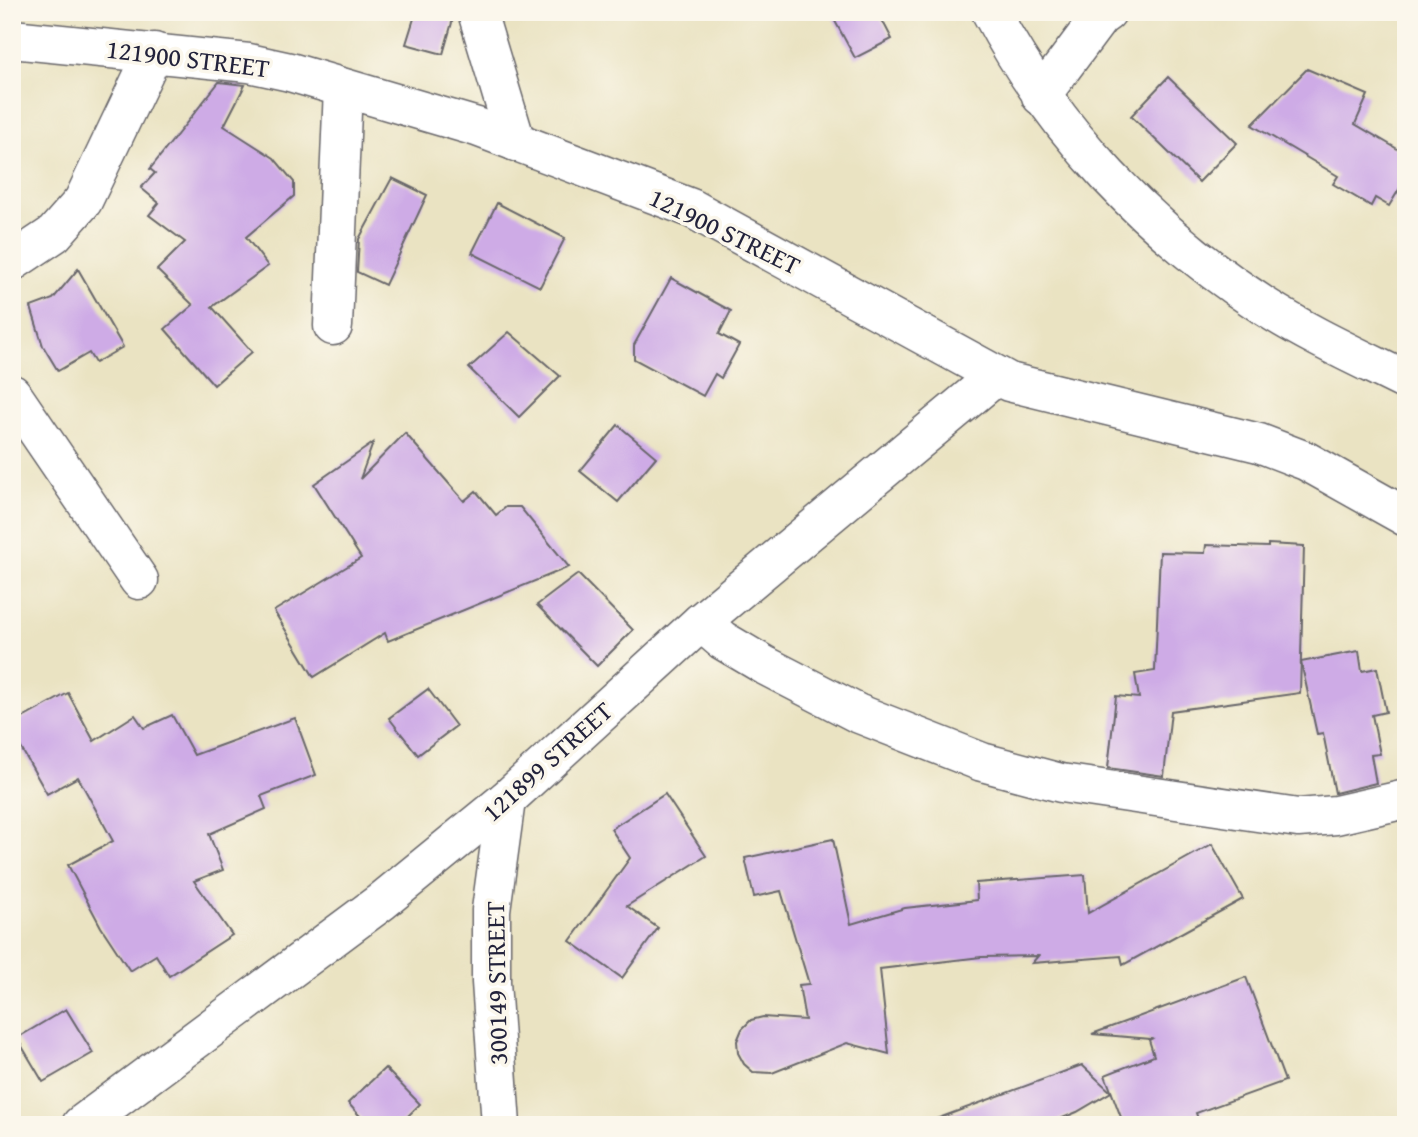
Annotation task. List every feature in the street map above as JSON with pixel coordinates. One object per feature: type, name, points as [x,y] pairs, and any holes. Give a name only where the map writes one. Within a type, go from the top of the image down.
[{"type":"street","points":[[477,12],[516,142]]},
{"type":"street","points":[[991,12],[1015,57],[1075,141],[1105,174],[1185,248],[1265,306],[1317,337],[1406,381]]},
{"type":"street","points":[[1041,96],[1100,17],[1107,12]]},
{"type":"street","name":"121900 STREET","points":[[12,39],[249,63],[477,127],[691,208],[996,376],[1030,390],[1203,427],[1259,443],[1306,461],[1406,517]]},
{"type":"street","points":[[12,262],[54,234],[83,201],[153,52]]},
{"type":"street","points":[[333,326],[343,88]]},
{"type":"street","name":"121899 STREET","points":[[81,1125],[381,901],[506,800],[701,622],[996,376]]},
{"type":"street","points":[[12,394],[139,580]]},
{"type":"street","points":[[701,622],[722,640],[766,666],[898,731],[982,762],[1061,783],[1298,818],[1336,814],[1406,799]]},
{"type":"street","name":"300149 STREET","points":[[501,1125],[491,982],[491,910],[506,800]]},
{"type":"building","points":[[416,12],[455,12],[443,54],[406,44]]},
{"type":"building","points":[[830,12],[878,12],[892,39],[855,58]]},
{"type":"building","points":[[1307,69],[1368,95],[1355,124],[1406,154],[1406,178],[1389,206],[1375,198],[1371,206],[1333,184],[1338,176],[1252,125]]},
{"type":"building","points":[[1168,77],[1237,143],[1199,182],[1131,116]]},
{"type":"building","points":[[219,82],[245,85],[224,126],[274,158],[294,182],[294,196],[246,237],[268,266],[212,307],[252,352],[214,385],[165,329],[193,305],[157,270],[185,242],[149,215],[159,203],[141,188],[155,173],[150,169]]},
{"type":"building","points":[[392,178],[427,195],[385,285],[357,272],[359,239]]},
{"type":"building","points":[[497,203],[565,238],[540,287],[472,253]]},
{"type":"building","points":[[78,269],[123,347],[95,363],[89,353],[58,371],[43,346],[31,307],[53,299]]},
{"type":"building","points":[[671,278],[731,311],[719,334],[739,345],[721,378],[715,374],[703,396],[634,359],[634,345]]},
{"type":"building","points":[[509,332],[560,376],[519,417],[469,368]]},
{"type":"building","points":[[618,425],[656,457],[618,502],[580,471]]},
{"type":"building","points":[[405,433],[464,501],[476,491],[496,515],[506,507],[520,507],[569,567],[388,641],[385,633],[314,677],[274,611],[361,558],[314,484],[373,443],[360,479]]},
{"type":"building","points":[[1268,544],[1304,546],[1300,693],[1171,711],[1164,776],[1108,768],[1116,696],[1139,698],[1135,674],[1155,671],[1160,552],[1205,553],[1206,545],[1268,547]]},
{"type":"building","points":[[578,574],[633,630],[597,666],[537,605]]},
{"type":"building","points":[[1359,651],[1362,671],[1377,668],[1386,712],[1372,715],[1380,754],[1371,755],[1376,783],[1335,793],[1323,733],[1317,734],[1301,662]]},
{"type":"building","points":[[428,689],[456,726],[418,755],[389,718]]},
{"type":"building","points":[[68,693],[94,741],[135,715],[144,728],[172,715],[194,755],[295,718],[316,775],[261,796],[266,809],[209,834],[223,870],[194,881],[232,935],[169,976],[156,955],[130,971],[101,927],[68,865],[113,841],[78,777],[47,794],[12,732],[12,724]]},
{"type":"building","points":[[665,794],[706,856],[627,906],[658,928],[622,978],[570,941],[630,858],[611,829]]},
{"type":"building","points":[[833,839],[851,924],[905,908],[977,900],[976,883],[1085,875],[1088,913],[1212,844],[1243,899],[1123,965],[1121,956],[1032,963],[1038,956],[981,957],[880,969],[889,1054],[847,1043],[772,1073],[753,1072],[744,1064],[738,1053],[737,1041],[742,1029],[751,1020],[763,1017],[805,1020],[799,985],[809,984],[781,891],[754,897],[745,858]]},
{"type":"building","points":[[1246,977],[1285,1081],[1196,1113],[1200,1125],[1124,1125],[1105,1075],[1154,1056],[1149,1040],[1151,1039],[1092,1034]]},
{"type":"building","points":[[66,1009],[93,1053],[43,1082],[17,1038]]},
{"type":"building","points":[[1082,1065],[1111,1092],[1077,1112],[1046,1125],[932,1125],[931,1121]]},
{"type":"building","points":[[385,1068],[420,1104],[399,1125],[368,1125],[348,1103]]}]
